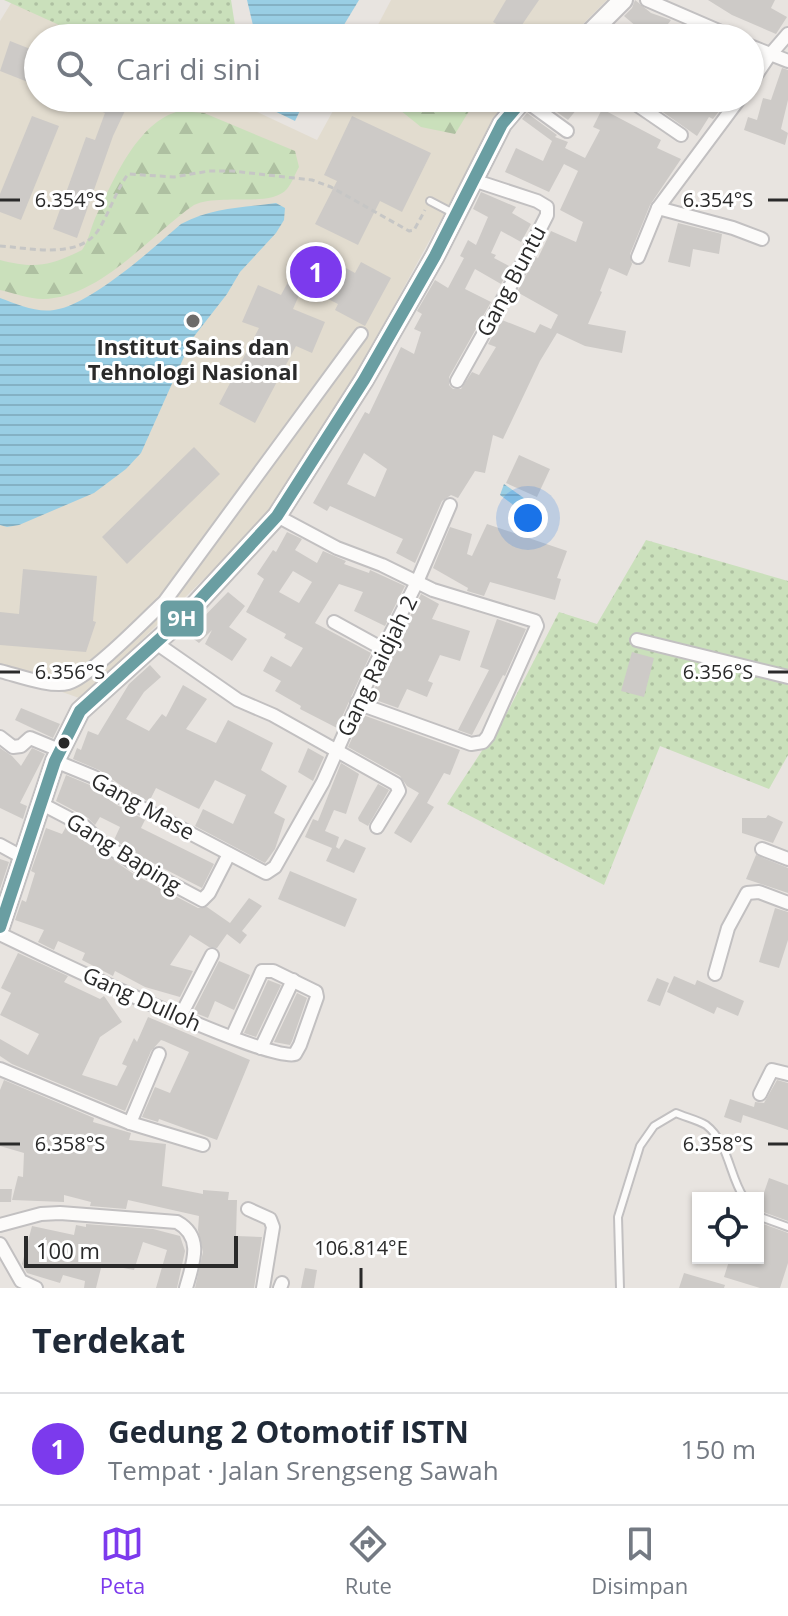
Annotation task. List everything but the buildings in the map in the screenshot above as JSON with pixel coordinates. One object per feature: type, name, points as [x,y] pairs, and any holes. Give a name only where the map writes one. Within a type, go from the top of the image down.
[{"type":"street","points":[[599,24],[623,0]]},
{"type":"street","points":[[647,0],[703,24]]},
{"type":"street","points":[[764,63],[788,34]]},
{"type":"street","points":[[764,53],[788,61]]},
{"type":"street","points":[[0,927],[6,885],[22,857],[57,755],[80,711],[184,617],[277,516],[332,435],[377,359],[502,124],[512,112]]},
{"type":"street","points":[[542,112],[567,131]]},
{"type":"street","points":[[647,112],[681,135]]},
{"type":"street","points":[[638,257],[658,208],[730,112]]},
{"type":"street","name":"Gang Buntu","points":[[457,381],[547,215],[547,207],[537,201],[473,180]]},
{"type":"street","points":[[658,208],[762,239]]},
{"type":"street","points":[[0,671],[36,681],[68,683],[90,669],[128,636],[165,601],[361,334]]},
{"type":"street","name":"Gang Raidjah 2","points":[[229,854],[261,873],[275,867],[308,812],[450,505]]},
{"type":"street","points":[[277,516],[337,548],[382,565],[433,590],[535,621],[537,626],[483,742],[471,744],[357,703]]},
{"type":"street","points":[[334,622],[383,649]]},
{"type":"street","points":[[637,640],[788,677]]},
{"type":"street","points":[[156,643],[238,700],[273,715],[399,787],[377,827]]},
{"type":"street","name":"Gang Mase","points":[[0,737],[13,747],[21,746],[30,738],[121,797],[229,854]]},
{"type":"street","name":"Gang Baping","points":[[40,803],[84,826],[99,841],[140,867],[202,900],[209,893],[229,854]]},
{"type":"street","points":[[0,845],[22,857]]},
{"type":"street","points":[[762,849],[788,859]]},
{"type":"street","points":[[715,974],[728,928],[747,893],[759,892],[788,903]]},
{"type":"street","name":"Gang Dulloh","points":[[0,934],[180,1017],[286,1056],[295,1054],[300,1045],[317,997],[314,989],[293,980]]},
{"type":"street","points":[[180,1017],[212,955]]},
{"type":"street","points":[[232,1037],[262,971],[273,971],[293,980],[261,1048]]},
{"type":"street","points":[[130,1123],[159,1054]]},
{"type":"street","points":[[0,1069],[130,1123],[203,1145]]},
{"type":"street","points":[[760,1094],[772,1070],[788,1074]]},
{"type":"street","points":[[248,1209],[270,1219],[273,1227],[263,1288]]},
{"type":"street","points":[[0,1225],[41,1214],[60,1213],[177,1222],[188,1228],[196,1243],[186,1288]]},
{"type":"street","points":[[0,1244],[21,1281],[36,1288]]},
{"type":"lane","points":[[430,201],[456,215]]},
{"type":"lane","points":[[620,1288],[618,1217],[640,1146],[654,1126],[676,1113],[705,1125],[723,1145],[734,1183],[740,1192]]},
{"type":"lane","points":[[764,1218],[788,1227]]},
{"type":"path","points":[[0,246],[76,248],[89,241],[99,229],[128,174],[174,177],[232,171],[312,180],[331,187],[409,231],[414,230],[430,201]]},
{"type":"shaded area","name":"Institut Sains dan Tehnologi Nasional","points":[[13,0],[67,24],[24,24],[24,112],[257,112],[317,140],[332,112],[508,112],[479,150],[292,492],[82,699],[0,670],[0,21]]},
{"type":"shaded area","points":[[391,0],[607,0],[583,24],[378,24]]},
{"type":"green space","points":[[4,0],[231,0],[235,24],[57,24]]},
{"type":"green space","points":[[178,112],[204,113],[295,151],[299,167],[289,187],[279,195],[194,205],[123,263],[84,288],[64,296],[43,299],[0,290],[0,260],[42,264],[61,260],[82,250],[109,189],[128,156],[151,127]]},
{"type":"green space","points":[[402,112],[468,112],[455,134],[421,127]]},
{"type":"green space","points":[[646,540],[788,581],[788,755],[769,789],[660,746],[604,885],[447,804],[508,711],[559,612],[597,624]]},
{"type":"water","points":[[247,0],[359,0],[344,24],[253,24]]},
{"type":"water","points":[[277,112],[299,112],[295,121]]},
{"type":"water","points":[[276,203],[285,208],[284,220],[240,272],[192,339],[141,453],[126,469],[94,493],[19,525],[0,525],[0,298],[40,310],[69,306],[103,287],[181,224],[193,218],[216,211]]},
{"type":"water","points":[[504,484],[535,506],[531,518],[500,495]]},
{"type":"transit line","name":"9H","points":[[0,927],[55,761],[80,711],[184,617],[277,516],[364,380],[435,256],[502,124],[512,112]]},
{"type":"place","name":"Gedung 2 Otomotif ISTN","points":[[316,272]]},
{"type":"place","name":"Institut Sains dan Tehnologi Nasional","points":[[193,321]]}]
